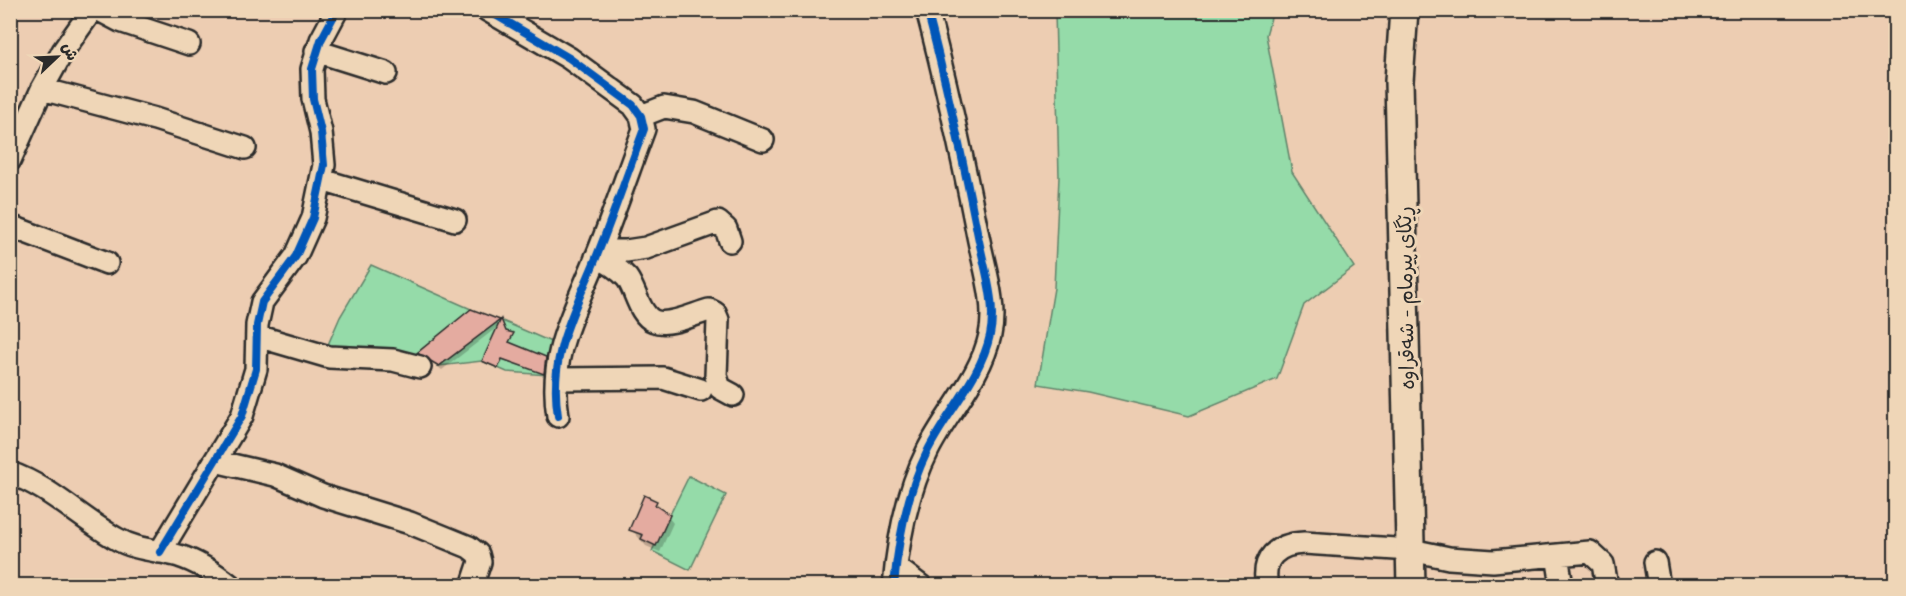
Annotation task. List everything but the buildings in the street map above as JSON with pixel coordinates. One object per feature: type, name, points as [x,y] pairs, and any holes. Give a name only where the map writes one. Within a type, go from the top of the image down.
[{"type":"main road","name":"ڕێگای پیرمام - شەقراوە","points":[[1404,10],[1399,81],[1412,585]]},
{"type":"street","points":[[10,160],[42,89],[63,51],[92,10]]},
{"type":"street","points":[[99,10],[120,21],[189,44]]},
{"type":"street","points":[[160,552],[234,430],[248,400],[256,369],[257,325],[262,302],[302,246],[313,218],[322,180],[323,148],[311,84],[316,51],[337,10]]},
{"type":"street","points":[[487,10],[569,58],[633,105],[641,116],[644,129],[597,254],[561,341],[556,360],[555,397],[558,416]]},
{"type":"street","points":[[921,585],[895,576],[904,519],[918,472],[928,450],[984,356],[991,333],[990,301],[954,119],[927,10]]},
{"type":"street","points":[[316,51],[386,73]]},
{"type":"street","points":[[42,89],[154,119],[245,148]]},
{"type":"street","points":[[641,116],[664,107],[694,112],[763,140]]},
{"type":"street","points":[[322,180],[455,220]]},
{"type":"street","points":[[597,254],[646,248],[718,222],[726,229],[730,241]]},
{"type":"street","points":[[10,226],[107,263]]},
{"type":"street","points":[[597,254],[612,264],[627,279],[646,316],[655,322],[669,322],[709,310],[715,313],[718,320],[716,376],[720,388],[733,395]]},
{"type":"street","points":[[257,336],[329,357],[393,360],[420,367]]},
{"type":"street","points":[[557,380],[663,378],[701,390]]},
{"type":"street","points":[[215,461],[275,475],[322,496],[410,523],[469,547],[478,554],[480,562],[472,585]]},
{"type":"street","points":[[10,473],[42,488],[117,539],[141,549],[160,552],[195,563],[231,585]]},
{"type":"street","points":[[1267,585],[1265,576],[1267,560],[1287,543],[1411,550],[1449,558],[1493,561],[1590,552],[1603,564],[1607,585]]},
{"type":"street","points":[[1557,555],[1562,585]]},
{"type":"street","points":[[1655,562],[1659,585]]},
{"type":"green space","points":[[1055,11],[1273,11],[1266,35],[1292,172],[1354,267],[1304,305],[1277,379],[1189,416],[1088,392],[1038,384],[1054,288],[1059,177]]},
{"type":"green space","points":[[371,265],[471,309],[411,358],[327,347],[340,317]]},
{"type":"green space","points":[[500,320],[558,345],[548,375],[507,372],[482,361],[439,366]]},
{"type":"green space","points":[[689,476],[726,495],[690,570],[652,551]]},
{"type":"cycle path","points":[[160,552],[242,416],[256,369],[257,325],[262,302],[296,256],[313,218],[324,165],[321,132],[313,99],[312,69],[321,40],[337,10]]},
{"type":"cycle path","points":[[487,10],[569,58],[633,105],[641,116],[644,129],[565,334],[557,373],[558,416]]},
{"type":"cycle path","points":[[894,586],[901,533],[914,482],[928,450],[979,365],[986,350],[992,323],[991,298],[986,273],[927,10]]}]
